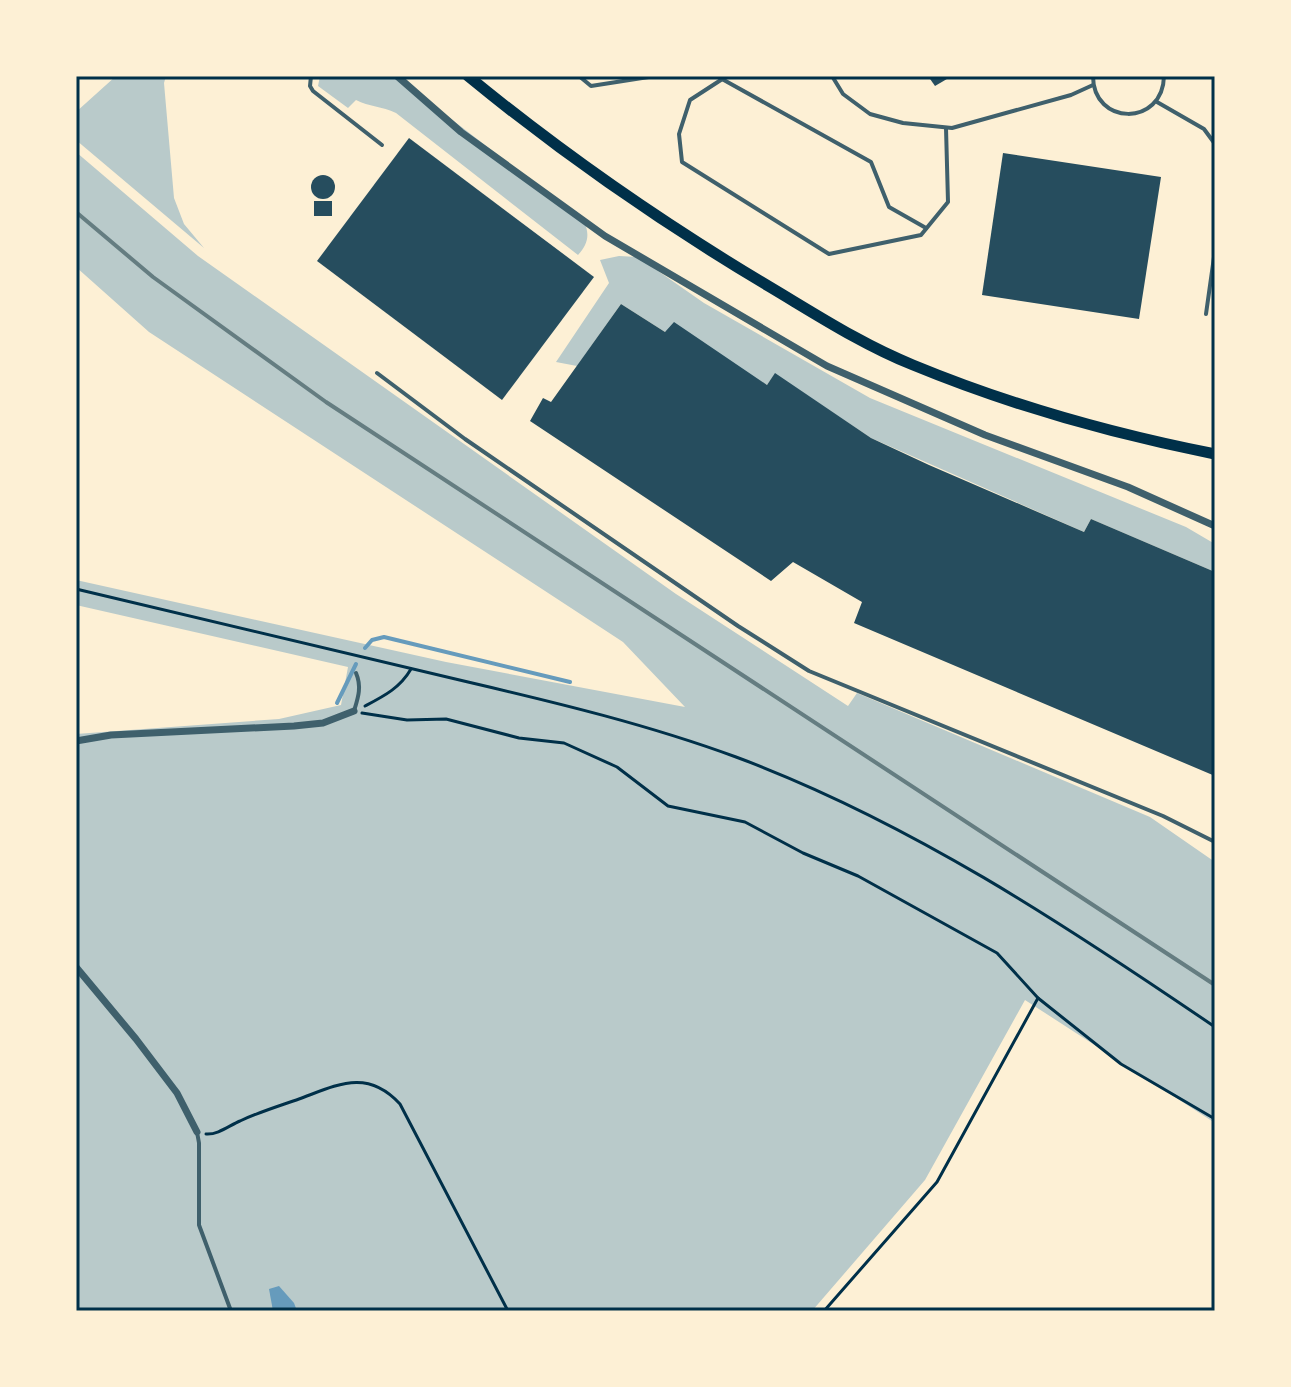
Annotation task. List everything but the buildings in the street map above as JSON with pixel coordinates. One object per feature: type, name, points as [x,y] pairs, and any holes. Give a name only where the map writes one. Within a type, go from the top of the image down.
[{"type":"main road","points":[[468,76],[541,136],[692,240],[875,348],[1014,401],[1144,439],[1215,454]]},
{"type":"street","points":[[397,76],[461,132],[605,236],[827,366],[985,435],[1128,487],[1215,526]]},
{"type":"street","points":[[76,741],[111,735],[323,723],[354,711]]},
{"type":"street","points":[[76,967],[177,1093],[197,1132]]},
{"type":"lane","points":[[311,76],[313,91],[382,145]]},
{"type":"lane","points":[[579,76],[591,86],[655,76]]},
{"type":"lane","points":[[832,76],[843,94],[870,114],[903,123],[946,128],[1071,95],[1093,85]]},
{"type":"lane","points":[[1093,76],[1097,97],[1106,107],[1117,113],[1136,114],[1156,101],[1164,76]]},
{"type":"lane","points":[[926,229],[889,207],[871,162],[725,78],[690,100],[679,134],[682,162],[829,254],[921,235],[926,229],[948,202],[946,128]]},
{"type":"lane","points":[[1156,101],[1204,129],[1215,144]]},
{"type":"lane","points":[[1206,314],[1215,250]]},
{"type":"lane","points":[[377,373],[491,457],[809,671],[1163,816],[1215,842]]},
{"type":"lane","points":[[354,711],[359,696],[356,673]]},
{"type":"lane","points":[[197,1132],[199,1225],[231,1311]]},
{"type":"path","points":[[76,589],[411,668],[659,731],[737,757],[827,795],[952,859],[1137,974],[1215,1027]]},
{"type":"path","points":[[354,711],[390,693],[404,681],[411,668]]},
{"type":"path","points":[[354,711],[407,720],[446,719],[519,738],[564,743],[617,767],[668,806],[745,822],[803,853],[858,876],[997,953],[1038,998],[1121,1064],[1215,1119]]},
{"type":"path","points":[[824,1311],[937,1182],[1038,998]]},
{"type":"path","points":[[212,1134],[337,1083],[355,1082],[388,1091],[400,1104],[508,1311]]},
{"type":"shaded area","points":[[116,76],[166,76],[164,83],[174,198],[184,224],[204,248],[76,140],[76,112]]},
{"type":"shaded area","points":[[320,76],[400,76],[420,95],[584,221],[587,239],[584,247],[578,255],[396,113],[356,100],[348,108],[318,86]]},
{"type":"shaded area","points":[[76,152],[198,256],[676,594],[848,706],[857,693],[1150,817],[1215,862],[1215,1123],[1025,1000],[925,1180],[812,1311],[76,1311],[76,734],[279,719],[341,705],[348,667],[76,605],[76,580],[446,662],[685,707],[623,642],[149,332],[76,267]]},
{"type":"shaded area","points":[[619,256],[638,257],[704,303],[870,398],[1186,527],[1215,544],[1215,572],[1091,519],[1084,532],[871,438],[775,374],[767,385],[671,328],[665,332],[621,304],[577,366],[556,362],[609,283],[600,260]]},
{"type":"water","points":[[279,1286],[297,1311],[273,1311],[269,1289]]},
{"type":"waterway","points":[[365,648],[372,640],[384,637],[570,682]]},
{"type":"waterway","points":[[337,703],[356,664]]},
{"type":"railway","points":[[76,212],[153,277],[326,402],[1215,985]]}]
